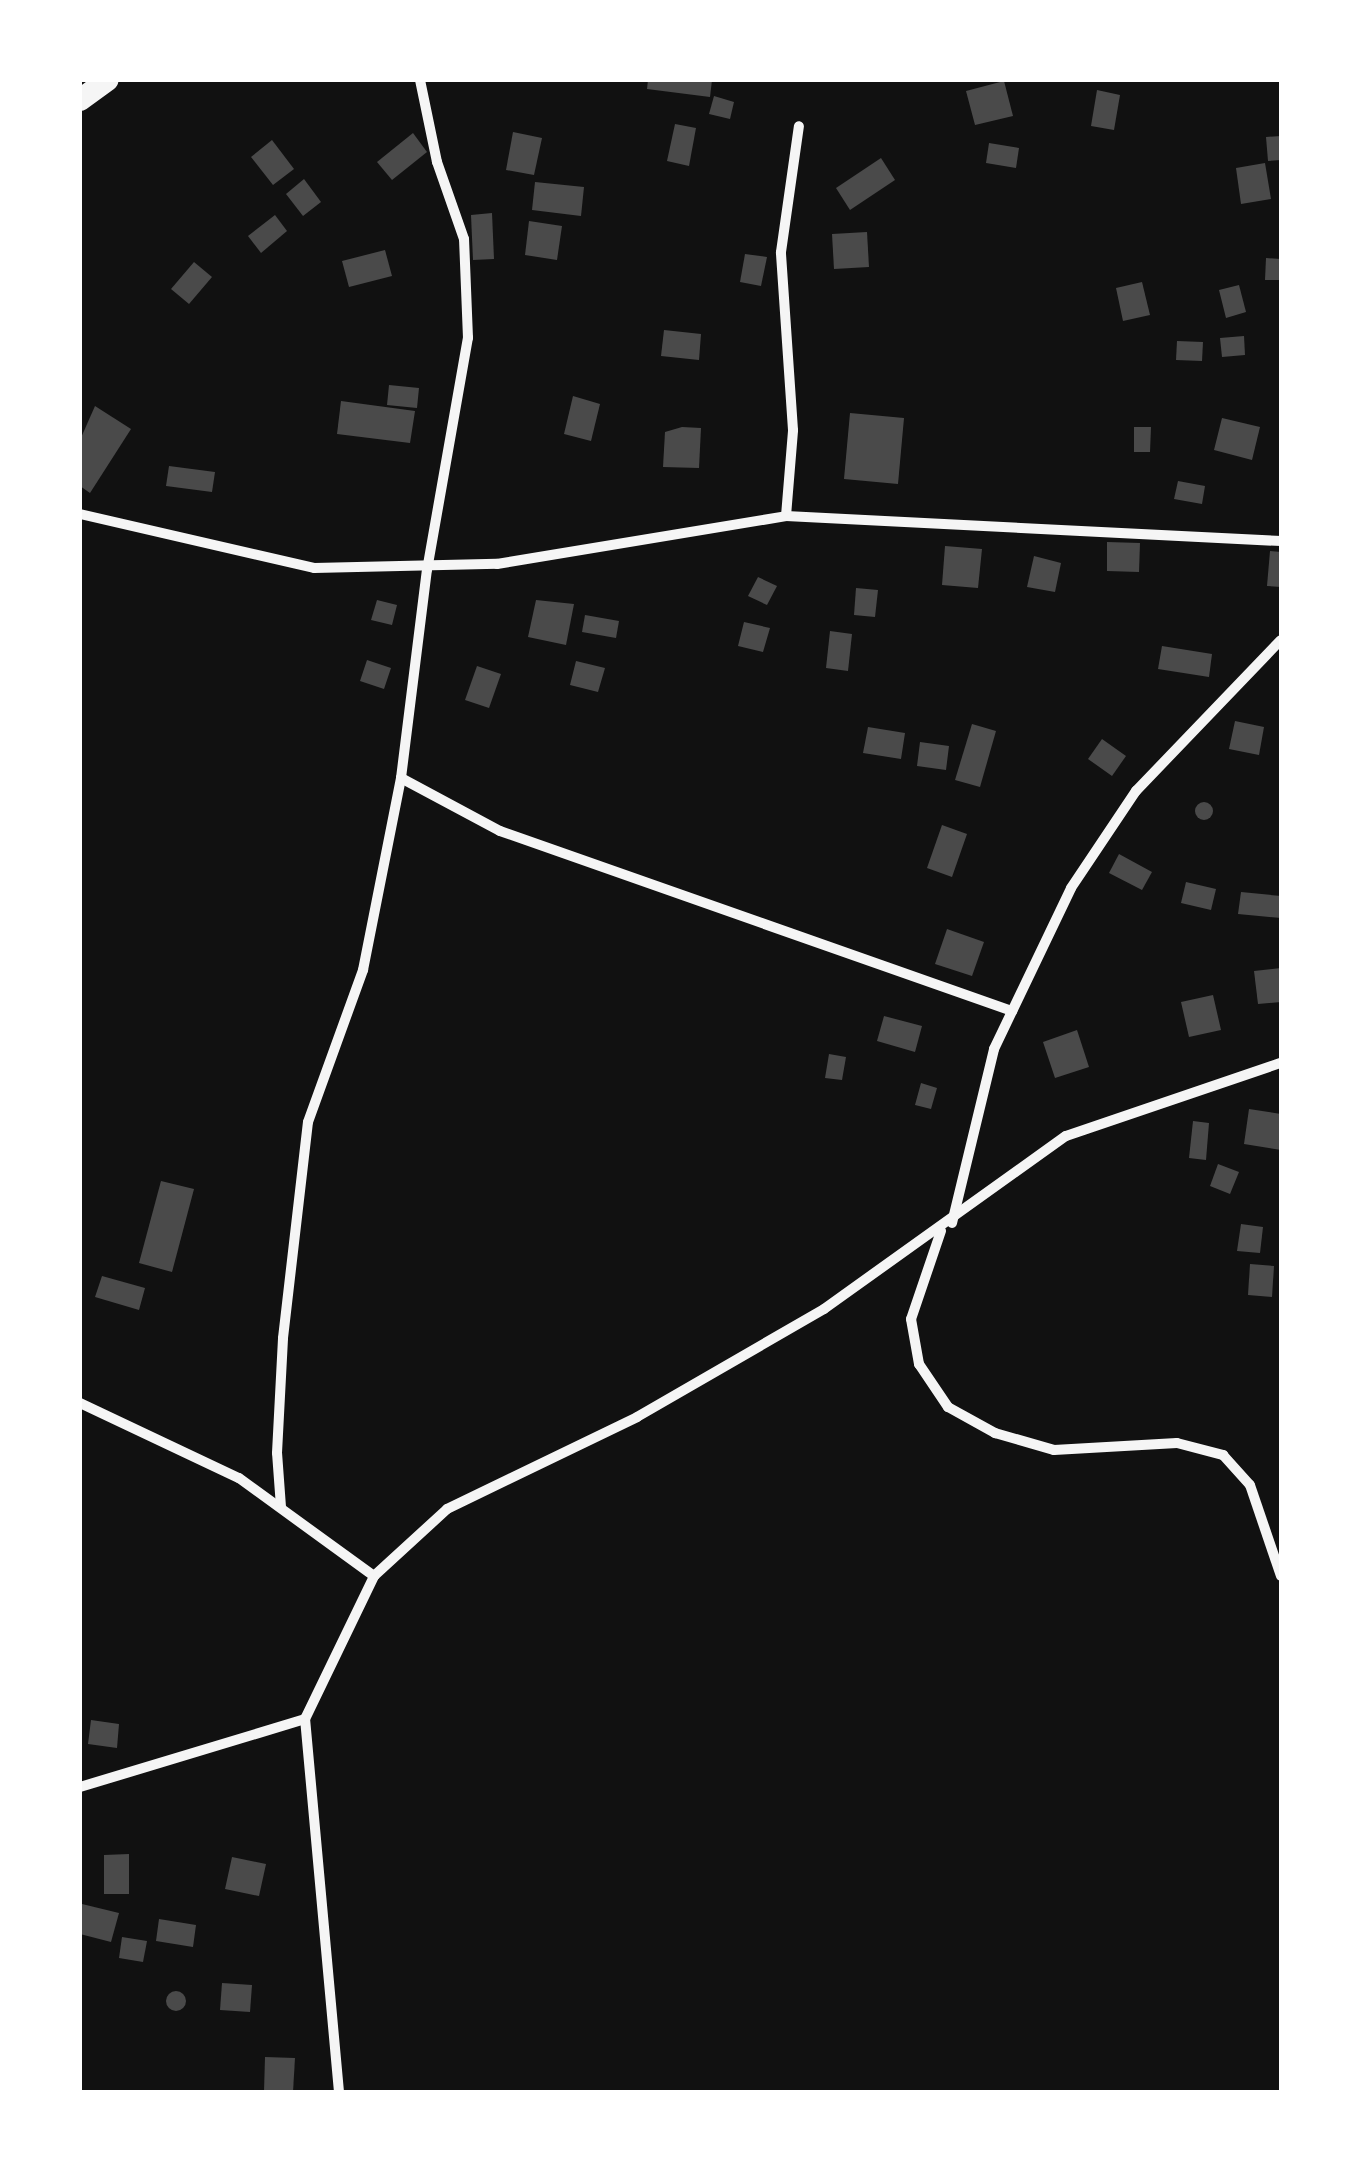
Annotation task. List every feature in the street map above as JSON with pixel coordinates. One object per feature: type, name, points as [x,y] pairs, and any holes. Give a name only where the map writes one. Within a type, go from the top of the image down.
[{"type":"main road","points":[[80,100],[108,80]]},
{"type":"street","points":[[281,1507],[276,1453],[283,1338],[308,1122],[363,970],[401,778],[428,570],[468,338],[464,239],[437,162],[420,80]]},
{"type":"street","points":[[786,516],[793,430],[781,252],[799,126]]},
{"type":"street","points":[[80,514],[314,568],[428,570],[786,516],[1281,541]]},
{"type":"street","points":[[952,1223],[994,1049],[1071,888],[1136,790],[1281,640]]},
{"type":"street","points":[[401,778],[500,831],[1012,1011]]},
{"type":"street","points":[[339,2092],[305,1719],[374,1576],[447,1509],[638,1417],[824,1309],[941,1231],[1066,1136],[1281,1063]]},
{"type":"street","points":[[941,1231],[911,1320],[918,1364],[948,1407],[995,1433],[1054,1450],[1177,1443],[1223,1455],[1250,1485],[1281,1576]]},
{"type":"street","points":[[80,1402],[240,1478],[374,1576]]},
{"type":"street","points":[[80,1787],[305,1719]]},
{"type":"building","points":[[648,80],[712,80],[710,97],[647,89]]},
{"type":"building","points":[[1004,81],[1013,116],[975,125],[966,91]]},
{"type":"building","points":[[1097,90],[1120,95],[1114,130],[1091,126]]},
{"type":"building","points":[[714,96],[734,102],[730,119],[709,114]]},
{"type":"building","points":[[675,124],[696,128],[689,166],[667,161]]},
{"type":"building","points":[[513,132],[542,138],[534,175],[506,170]]},
{"type":"building","points":[[413,133],[427,152],[392,180],[377,162]]},
{"type":"building","points":[[1281,136],[1281,160],[1268,161],[1266,137]]},
{"type":"building","points":[[272,140],[294,169],[273,185],[251,157]]},
{"type":"building","points":[[989,143],[1019,148],[1016,168],[986,163]]},
{"type":"building","points":[[881,158],[895,180],[850,210],[836,188]]},
{"type":"building","points":[[1265,163],[1271,199],[1241,204],[1236,168]]},
{"type":"building","points":[[304,179],[321,202],[303,216],[286,194]]},
{"type":"building","points":[[535,182],[584,187],[581,216],[532,210]]},
{"type":"building","points":[[492,213],[494,259],[473,260],[471,215]]},
{"type":"building","points":[[275,215],[287,231],[261,253],[248,236]]},
{"type":"building","points":[[529,221],[562,226],[557,260],[525,255]]},
{"type":"building","points":[[867,232],[869,267],[834,269],[832,234]]},
{"type":"building","points":[[385,250],[392,276],[349,287],[342,261]]},
{"type":"building","points":[[745,254],[767,257],[761,286],[740,282]]},
{"type":"building","points":[[1266,258],[1281,259],[1281,280],[1265,280]]},
{"type":"building","points":[[194,262],[212,277],[189,304],[171,289]]},
{"type":"building","points":[[1142,282],[1150,315],[1123,321],[1116,288]]},
{"type":"building","points":[[1239,285],[1246,312],[1226,318],[1219,290]]},
{"type":"building","points":[[664,330],[701,334],[699,360],[661,356]]},
{"type":"building","points":[[1244,336],[1245,355],[1222,357],[1220,338]]},
{"type":"building","points":[[1177,341],[1203,342],[1202,361],[1176,360]]},
{"type":"building","points":[[389,385],[419,388],[417,408],[387,405]]},
{"type":"building","points":[[573,396],[600,404],[591,441],[564,434]]},
{"type":"building","points":[[341,401],[415,411],[410,443],[337,434]]},
{"type":"building","points":[[95,406],[131,429],[90,493],[80,486],[80,440]]},
{"type":"building","points":[[850,413],[904,418],[898,484],[844,479]]},
{"type":"building","points":[[1222,418],[1260,427],[1252,460],[1214,450]]},
{"type":"building","points":[[682,427],[701,428],[699,468],[663,467],[665,432]]},
{"type":"building","points":[[1134,427],[1151,427],[1150,452],[1134,452]]},
{"type":"building","points":[[169,466],[215,472],[212,492],[166,486]]},
{"type":"building","points":[[1178,481],[1205,486],[1202,504],[1174,499]]},
{"type":"building","points":[[1107,542],[1140,543],[1139,572],[1107,571]]},
{"type":"building","points":[[945,546],[982,549],[978,588],[942,585]]},
{"type":"building","points":[[1270,551],[1281,552],[1281,587],[1267,586]]},
{"type":"building","points":[[1034,556],[1061,563],[1055,592],[1027,587]]},
{"type":"building","points":[[758,577],[777,586],[767,605],[748,596]]},
{"type":"building","points":[[856,588],[878,590],[875,617],[854,615]]},
{"type":"building","points":[[377,600],[397,605],[392,625],[371,620]]},
{"type":"building","points":[[536,600],[574,604],[566,645],[528,637]]},
{"type":"building","points":[[585,615],[619,621],[616,638],[582,632]]},
{"type":"building","points":[[744,622],[770,628],[763,652],[738,646]]},
{"type":"building","points":[[830,631],[852,634],[848,671],[826,668]]},
{"type":"building","points":[[1162,646],[1212,654],[1209,677],[1158,669]]},
{"type":"building","points":[[367,660],[391,668],[384,689],[360,681]]},
{"type":"building","points":[[576,661],[605,668],[598,692],[570,685]]},
{"type":"building","points":[[477,666],[501,674],[489,708],[465,700]]},
{"type":"building","points":[[1235,721],[1264,727],[1259,755],[1229,749]]},
{"type":"building","points":[[972,724],[996,731],[980,787],[955,780]]},
{"type":"building","points":[[868,727],[905,733],[901,759],[863,753]]},
{"type":"building","points":[[1102,739],[1126,756],[1112,776],[1088,759]]},
{"type":"building","points":[[920,742],[949,746],[946,770],[917,766]]},
{"type":"building","points":[[1204,802],[1211,804],[1211,818],[1204,820],[1197,818],[1195,811],[1197,804]]},
{"type":"building","points":[[942,825],[967,834],[952,877],[927,868]]},
{"type":"building","points":[[1119,854],[1152,872],[1142,890],[1109,873]]},
{"type":"building","points":[[1186,882],[1216,889],[1211,910],[1181,903]]},
{"type":"building","points":[[1241,892],[1281,896],[1281,918],[1238,914]]},
{"type":"building","points":[[947,929],[984,942],[972,976],[935,964]]},
{"type":"building","points":[[1281,968],[1281,1002],[1258,1004],[1254,971]]},
{"type":"building","points":[[1213,995],[1221,1030],[1189,1037],[1181,1002]]},
{"type":"building","points":[[884,1016],[922,1026],[915,1052],[877,1041]]},
{"type":"building","points":[[1077,1030],[1089,1067],[1055,1078],[1043,1042]]},
{"type":"building","points":[[829,1054],[846,1057],[842,1080],[825,1078]]},
{"type":"building","points":[[921,1083],[937,1088],[931,1109],[915,1105]]},
{"type":"building","points":[[1249,1109],[1281,1114],[1281,1150],[1244,1144]]},
{"type":"building","points":[[1193,1121],[1209,1123],[1206,1160],[1189,1158]]},
{"type":"building","points":[[1218,1164],[1239,1172],[1230,1194],[1210,1186]]},
{"type":"building","points":[[161,1181],[194,1189],[172,1272],[139,1263]]},
{"type":"building","points":[[1241,1224],[1263,1227],[1260,1253],[1237,1251]]},
{"type":"building","points":[[1250,1264],[1274,1266],[1272,1297],[1248,1295]]},
{"type":"building","points":[[102,1276],[145,1288],[139,1310],[95,1297]]},
{"type":"building","points":[[91,1720],[119,1724],[117,1748],[88,1744]]},
{"type":"building","points":[[129,1854],[129,1894],[104,1894],[104,1855]]},
{"type":"building","points":[[232,1857],[266,1864],[259,1896],[225,1889]]},
{"type":"building","points":[[82,1904],[119,1913],[111,1942],[80,1934]]},
{"type":"building","points":[[159,1919],[196,1925],[193,1947],[156,1941]]},
{"type":"building","points":[[122,1937],[147,1941],[143,1962],[119,1958]]},
{"type":"building","points":[[222,1983],[252,1985],[250,2012],[220,2010]]},
{"type":"building","points":[[172,1991],[180,1991],[186,2001],[180,2011],[172,2011],[166,2005],[166,1997]]},
{"type":"building","points":[[265,2057],[295,2058],[293,2092],[264,2092]]}]
